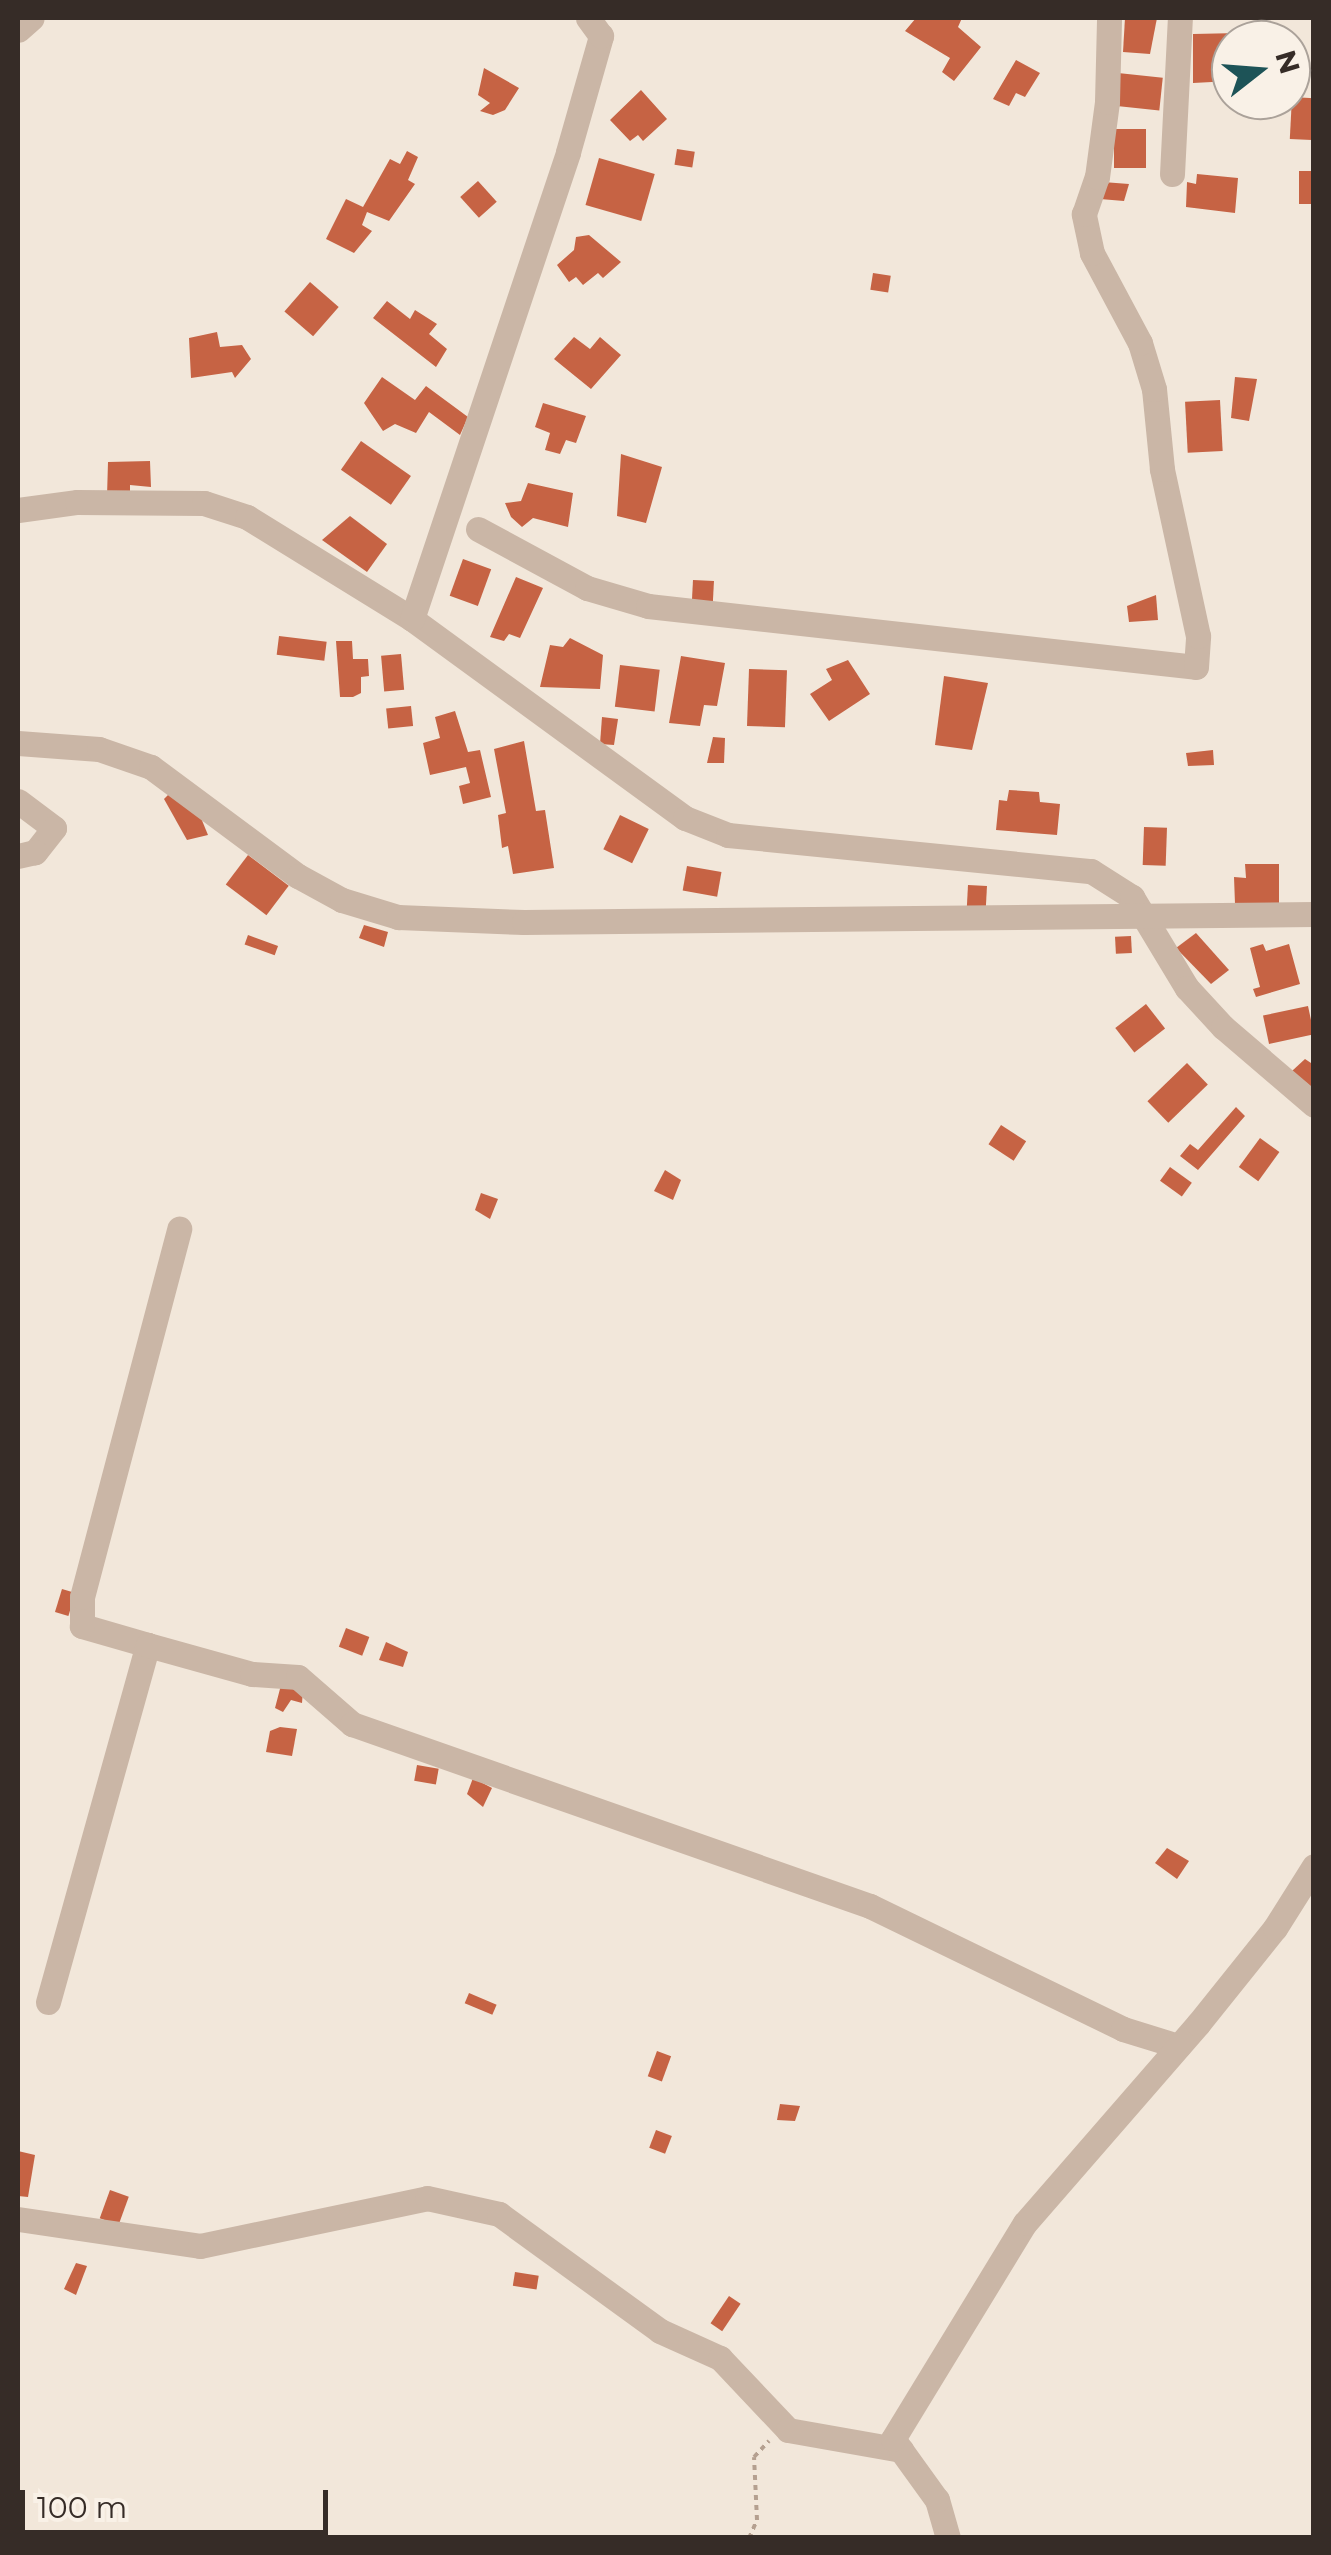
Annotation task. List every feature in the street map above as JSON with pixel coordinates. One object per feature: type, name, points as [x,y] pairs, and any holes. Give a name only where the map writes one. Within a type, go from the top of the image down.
[{"type":"street","points":[[18,30],[32,18]]},
{"type":"street","points":[[412,619],[568,152],[601,36],[588,18]]},
{"type":"street","points":[[478,528],[587,588],[648,606],[1196,667],[1198,636],[1162,470],[1154,388],[1140,343],[1092,253],[1084,214],[1107,102],[1109,18]]},
{"type":"street","points":[[1172,174],[1180,18]]},
{"type":"street","points":[[18,510],[77,502],[204,503],[247,517],[412,619],[686,818],[728,834],[1091,871],[1132,897],[1187,988],[1314,1105]]},
{"type":"street","points":[[18,743],[99,749],[151,767],[298,876],[342,900],[398,918],[1142,918],[1314,914]]},
{"type":"street","points":[[18,801],[54,828],[34,852],[18,856]]},
{"type":"street","points":[[179,1230],[82,1597],[82,1626],[252,1674],[298,1677],[352,1724],[870,1906],[1123,2029],[1178,2046]]},
{"type":"street","points":[[48,2002],[148,1646]]},
{"type":"street","points":[[948,2538],[937,2500],[892,2439],[1025,2223],[1275,1928],[1314,1866]]},
{"type":"street","points":[[18,2220],[200,2246],[427,2198],[500,2214],[660,2331],[720,2358],[744,2377],[782,2426],[901,2450]]},
{"type":"path","points":[[749,2538],[757,2520],[754,2457],[782,2426]]},
{"type":"building","points":[[916,18],[962,18],[958,27],[981,47],[954,81],[942,72],[950,58],[905,31]]},
{"type":"building","points":[[1125,18],[1157,18],[1150,54],[1123,52]]},
{"type":"building","points":[[1193,34],[1211,34],[1211,82],[1193,83]]},
{"type":"building","points":[[1016,60],[1040,73],[1025,97],[1016,93],[1009,106],[993,99]]},
{"type":"building","points":[[484,68],[519,88],[505,110],[493,115],[480,111],[490,103],[478,95]]},
{"type":"building","points":[[1118,73],[1163,78],[1159,111],[1115,106]]},
{"type":"building","points":[[641,90],[667,119],[643,141],[638,135],[630,141],[610,120]]},
{"type":"building","points":[[1311,98],[1314,98],[1312,140],[1290,139],[1291,120],[1311,120]]},
{"type":"building","points":[[1114,129],[1146,129],[1146,168],[1114,168]]},
{"type":"building","points":[[677,149],[695,152],[692,168],[674,165]]},
{"type":"building","points":[[407,151],[418,157],[408,180],[415,184],[389,221],[367,212],[362,225],[372,231],[354,253],[326,239],[346,199],[363,207],[390,159],[400,164]]},
{"type":"building","points":[[599,158],[655,174],[641,221],[585,205]]},
{"type":"building","points":[[1299,171],[1314,171],[1314,204],[1299,204]]},
{"type":"building","points":[[1197,174],[1238,178],[1235,213],[1186,207],[1187,182],[1196,184]]},
{"type":"building","points":[[478,181],[497,202],[479,218],[460,197]]},
{"type":"building","points":[[1103,182],[1129,184],[1124,201],[1100,199]]},
{"type":"building","points":[[589,235],[621,262],[603,278],[598,273],[583,285],[576,277],[569,282],[557,265],[574,250],[576,237]]},
{"type":"building","points":[[873,273],[891,276],[888,293],[870,290]]},
{"type":"building","points":[[310,282],[339,307],[313,336],[284,311]]},
{"type":"building","points":[[387,301],[410,319],[415,310],[437,324],[429,334],[447,349],[436,367],[373,318]]},
{"type":"building","points":[[217,332],[220,347],[242,345],[251,359],[235,378],[232,372],[191,378],[189,338]]},
{"type":"building","points":[[574,337],[590,349],[600,337],[621,355],[591,389],[554,359]]},
{"type":"building","points":[[382,377],[415,400],[426,386],[468,417],[460,435],[429,412],[416,433],[395,424],[383,431],[364,403]]},
{"type":"building","points":[[1235,377],[1257,379],[1249,421],[1231,418]]},
{"type":"building","points":[[1220,400],[1223,451],[1188,453],[1185,402]]},
{"type":"building","points":[[543,403],[586,416],[576,443],[566,440],[560,454],[545,450],[550,433],[535,427]]},
{"type":"building","points":[[361,441],[411,476],[391,505],[341,470]]},
{"type":"building","points":[[621,454],[662,467],[646,523],[617,516]]},
{"type":"building","points":[[150,461],[151,487],[130,485],[130,495],[107,496],[108,462]]},
{"type":"building","points":[[528,483],[573,493],[568,527],[533,518],[522,527],[511,517],[505,503],[521,501]]},
{"type":"building","points":[[350,516],[387,544],[367,572],[322,540]]},
{"type":"building","points":[[463,559],[491,569],[478,606],[450,596]]},
{"type":"building","points":[[516,577],[543,588],[520,638],[509,634],[504,641],[490,637]]},
{"type":"building","points":[[693,580],[714,581],[713,603],[692,602]]},
{"type":"building","points":[[1156,595],[1158,620],[1129,622],[1127,606]]},
{"type":"building","points":[[279,636],[327,642],[324,661],[277,655]]},
{"type":"building","points":[[570,638],[603,655],[600,689],[540,687],[550,645],[563,647]]},
{"type":"building","points":[[336,641],[352,641],[353,659],[368,659],[369,676],[361,677],[361,693],[353,697],[340,697]]},
{"type":"building","points":[[401,654],[404,690],[384,692],[381,656]]},
{"type":"building","points":[[681,656],[725,663],[717,706],[704,705],[700,726],[669,723]]},
{"type":"building","points":[[848,660],[870,694],[829,721],[810,694],[832,680],[826,669]]},
{"type":"building","points":[[620,665],[660,670],[655,712],[615,707]]},
{"type":"building","points":[[749,669],[787,670],[785,727],[747,726]]},
{"type":"building","points":[[944,676],[988,683],[972,750],[935,745]]},
{"type":"building","points":[[411,706],[413,726],[388,729],[386,709]]},
{"type":"building","points":[[455,711],[468,752],[480,750],[491,797],[463,804],[459,786],[470,783],[466,767],[430,775],[423,743],[440,738],[435,717]]},
{"type":"building","points":[[602,717],[618,719],[614,745],[600,744]]},
{"type":"building","points":[[713,737],[725,738],[724,763],[707,763]]},
{"type":"building","points":[[524,741],[536,811],[545,810],[554,868],[513,874],[508,846],[502,848],[498,815],[506,813],[494,749]]},
{"type":"building","points":[[1213,750],[1214,765],[1188,766],[1186,753]]},
{"type":"building","points":[[1009,790],[1039,792],[1040,802],[1060,804],[1057,835],[996,830],[999,800],[1007,801]]},
{"type":"building","points":[[171,792],[201,818],[208,835],[187,840],[164,799]]},
{"type":"building","points":[[620,815],[649,829],[632,863],[603,849]]},
{"type":"building","points":[[1144,827],[1167,828],[1166,866],[1143,865]]},
{"type":"building","points":[[248,855],[289,886],[266,915],[226,885]]},
{"type":"building","points":[[1245,864],[1279,864],[1279,905],[1235,904],[1234,877],[1246,878]]},
{"type":"building","points":[[687,866],[721,872],[717,897],[683,891]]},
{"type":"building","points":[[968,885],[987,886],[986,910],[967,909]]},
{"type":"building","points":[[364,925],[388,932],[384,947],[359,938]]},
{"type":"building","points":[[1196,933],[1229,970],[1211,984],[1176,948]]},
{"type":"building","points":[[248,935],[278,946],[275,955],[245,944]]},
{"type":"building","points":[[1131,936],[1132,953],[1116,954],[1115,937]]},
{"type":"building","points":[[1263,944],[1266,951],[1289,944],[1300,984],[1256,997],[1253,989],[1260,987],[1250,948]]},
{"type":"building","points":[[1146,1004],[1165,1028],[1134,1052],[1115,1028]]},
{"type":"building","points":[[1308,1006],[1314,1034],[1269,1044],[1263,1016]]},
{"type":"building","points":[[1305,1059],[1314,1065],[1314,1089],[1292,1071]]},
{"type":"building","points":[[1187,1063],[1208,1085],[1168,1123],[1147,1101]]},
{"type":"building","points":[[1236,1107],[1245,1116],[1198,1170],[1180,1156],[1190,1144],[1198,1150]]},
{"type":"building","points":[[1001,1125],[1026,1141],[1014,1161],[988,1144]]},
{"type":"building","points":[[1260,1138],[1279,1152],[1258,1181],[1239,1167]]},
{"type":"building","points":[[1170,1167],[1192,1183],[1182,1197],[1160,1181]]},
{"type":"building","points":[[665,1170],[681,1180],[673,1200],[654,1191]]},
{"type":"building","points":[[481,1193],[498,1199],[490,1219],[475,1210]]},
{"type":"building","points":[[62,1589],[75,1593],[68,1616],[55,1612]]},
{"type":"building","points":[[346,1628],[369,1637],[362,1656],[339,1647]]},
{"type":"building","points":[[386,1642],[408,1652],[403,1667],[379,1660]]},
{"type":"building","points":[[281,1685],[303,1690],[302,1703],[291,1700],[283,1712],[275,1708]]},
{"type":"building","points":[[280,1727],[297,1729],[292,1756],[266,1752],[270,1731]]},
{"type":"building","points":[[417,1765],[439,1769],[436,1785],[414,1781]]},
{"type":"building","points":[[473,1778],[492,1788],[483,1807],[467,1794]]},
{"type":"building","points":[[1167,1848],[1189,1861],[1177,1879],[1155,1863]]},
{"type":"building","points":[[469,1993],[497,2005],[492,2015],[465,2003]]},
{"type":"building","points":[[657,2051],[671,2056],[662,2082],[648,2076]]},
{"type":"building","points":[[780,2104],[800,2106],[795,2121],[777,2120]]},
{"type":"building","points":[[656,2130],[672,2136],[665,2154],[649,2148]]},
{"type":"building","points":[[18,2151],[35,2155],[28,2197],[18,2196]]},
{"type":"building","points":[[110,2190],[129,2197],[119,2225],[100,2218]]},
{"type":"building","points":[[76,2263],[87,2266],[76,2295],[64,2289]]},
{"type":"building","points":[[515,2272],[539,2276],[537,2290],[513,2286]]},
{"type":"building","points":[[729,2296],[741,2304],[722,2331],[711,2323]]}]
